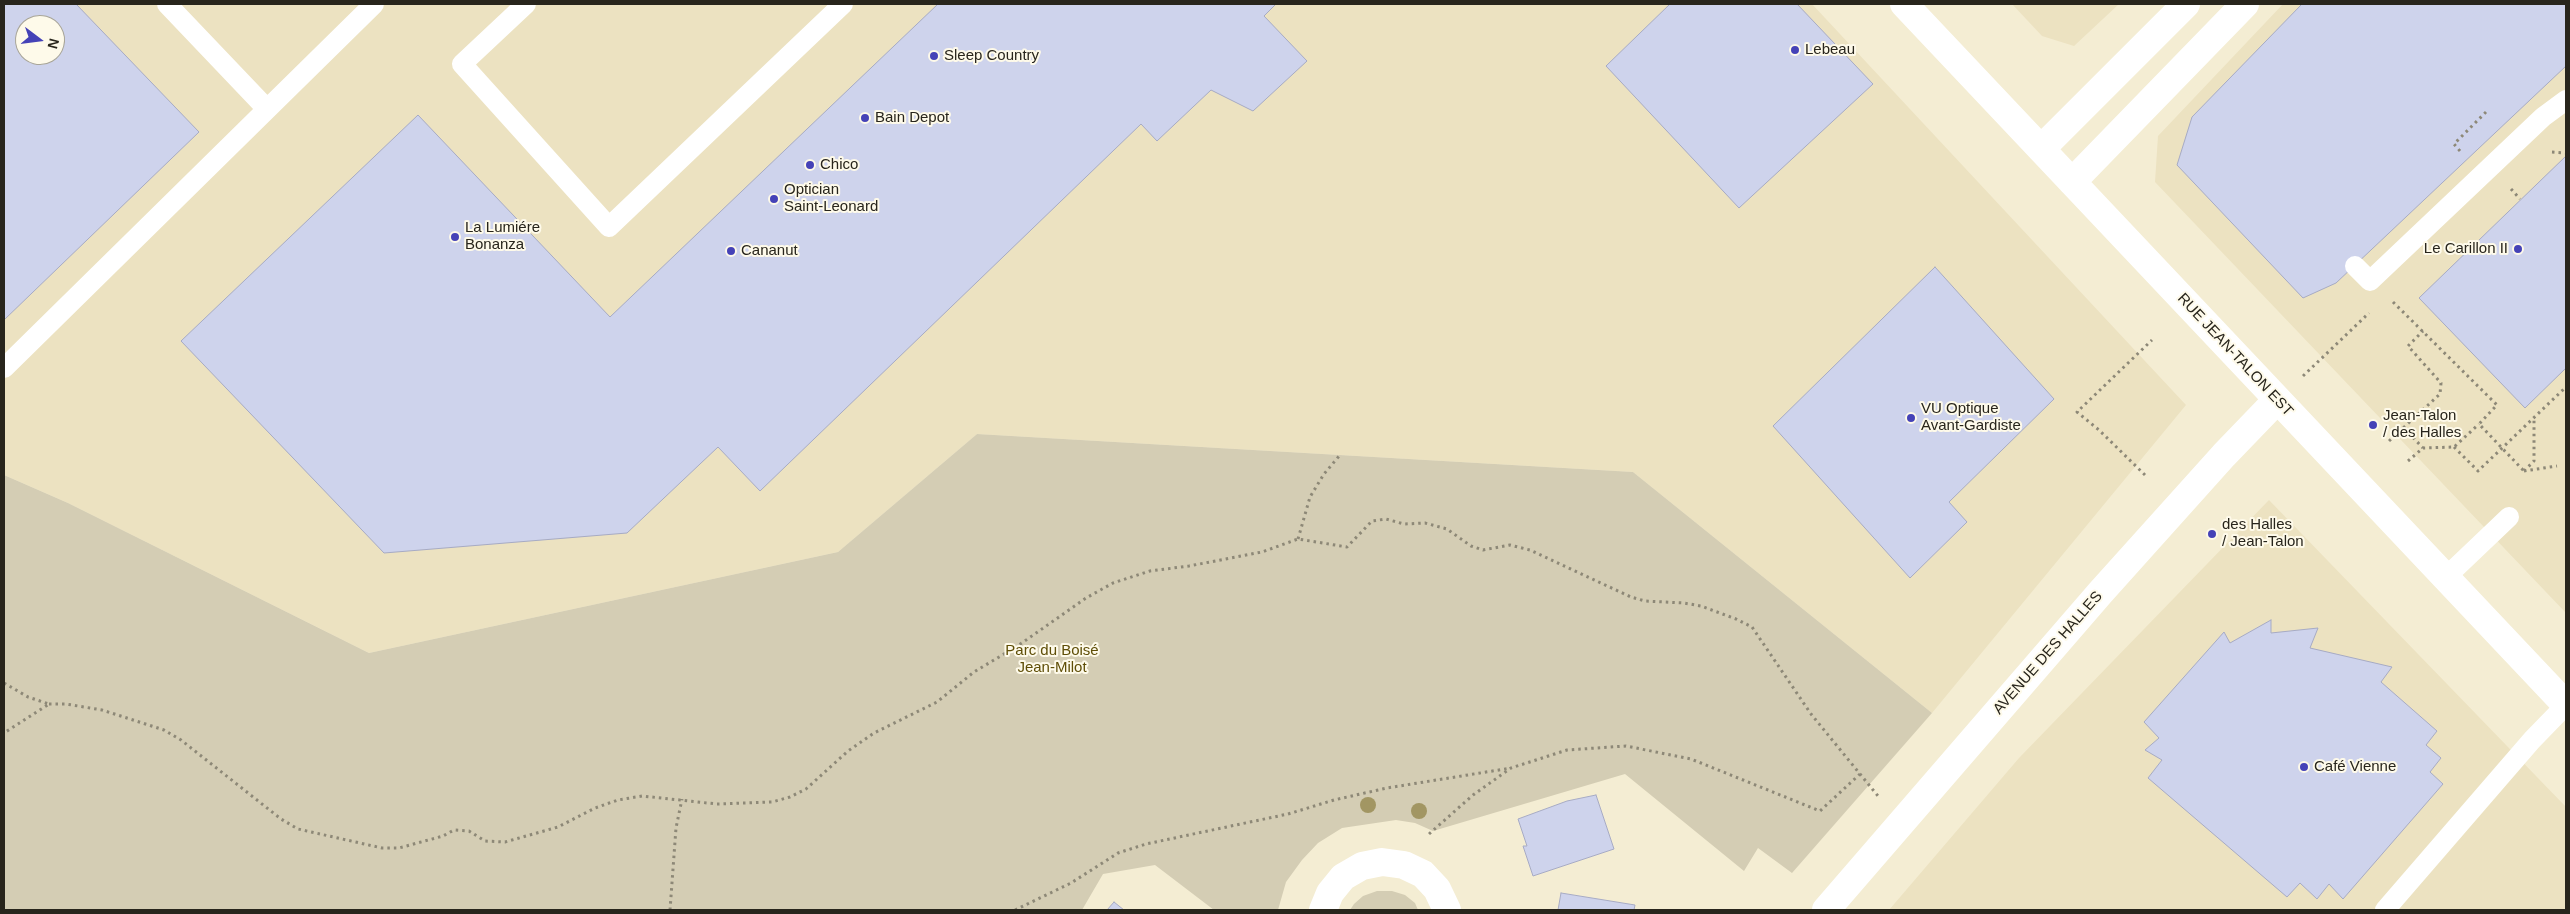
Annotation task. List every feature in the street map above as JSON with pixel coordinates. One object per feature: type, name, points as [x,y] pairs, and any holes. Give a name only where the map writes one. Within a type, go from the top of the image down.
[{"type":"main road","name":"RUE JEAN-TALON EST","points":[[1904,4],[2566,705]]},
{"type":"main road","points":[[2041,149],[2186,4]]},
{"type":"main road","points":[[2072,182],[2245,4]]},
{"type":"main road","name":"AVENUE DES HALLES","points":[[1826,910],[2113,579],[2224,455],[2277,400]]},
{"type":"main road","points":[[1323,910],[1330,893],[1344,877],[1362,866],[1382,862],[1404,865],[1423,874],[1437,889],[1447,910]]},
{"type":"lane","points":[[166,4],[267,109]]},
{"type":"lane","points":[[4,368],[374,4]]},
{"type":"lane","points":[[526,4],[462,64],[609,227],[843,4]]},
{"type":"lane","points":[[2355,266],[2370,281],[2543,116],[2566,100]]},
{"type":"lane","points":[[2446,577],[2509,516]]},
{"type":"lane","points":[[2385,910],[2532,740],[2566,705]]},
{"type":"path","points":[[2468,148],[2463,153],[2454,144],[2486,112]]},
{"type":"path","points":[[2387,296],[2496,405],[2454,447],[2423,448],[2408,461]]},
{"type":"path","points":[[2388,441],[2440,394],[2442,383],[2408,346],[2423,331]]},
{"type":"path","points":[[2145,475],[2099,430],[2077,412],[2152,340]]},
{"type":"path","points":[[2454,447],[2478,471],[2566,387]]},
{"type":"path","points":[[2524,471],[2534,461],[2534,418]]},
{"type":"path","points":[[2479,424],[2524,471]]},
{"type":"path","points":[[2404,428],[2423,448]]},
{"type":"path","points":[[1298,539],[1310,497],[1324,474],[1340,455]]},
{"type":"path","points":[[2524,471],[2557,466]]},
{"type":"path","points":[[4,683],[28,697],[49,704],[66,704],[102,710],[164,730],[181,740],[281,819],[298,829],[382,848],[406,846],[443,836],[454,830],[469,831],[485,840],[504,842],[558,827],[595,808],[618,800],[642,796],[717,804],[772,802],[790,796],[806,789],[848,751],[874,733],[937,702],[974,672],[1019,645],[1086,598],[1113,583],[1150,570],[1189,566],[1262,552],[1298,539],[1347,547],[1372,521],[1386,519],[1404,524],[1425,524],[1446,529],[1482,550],[1510,545],[1548,556],[1577,573],[1598,580],[1645,602],[1684,602],[1736,618],[1752,627],[1811,714],[1900,823]]},
{"type":"path","points":[[4,733],[49,704]]},
{"type":"path","points":[[1015,910],[1071,883],[1118,853],[1146,844],[1288,814],[1334,800],[1387,788],[1511,768],[1567,750],[1626,746],[1691,759],[1820,811],[1860,774]]},
{"type":"path","points":[[1429,834],[1473,795],[1511,768]]},
{"type":"path","points":[[670,910],[676,828],[682,799]]},
{"type":"shaded area","points":[[4,4],[1812,4],[2186,405],[1932,713],[1633,472],[977,434],[838,552],[369,653],[68,503],[4,475]]},
{"type":"shaded area","points":[[2012,4],[2119,4],[2074,46],[2042,36]]},
{"type":"shaded area","points":[[2283,4],[2566,4],[2566,613],[2155,182],[2158,136]]},
{"type":"shaded area","points":[[2269,500],[2566,807],[2566,910],[1889,910],[2019,758]]},
{"type":"green space","name":"Parc du Boisé Jean-Milot","points":[[977,434],[1633,472],[1932,713],[1792,873],[1758,848],[1744,871],[1625,774],[1433,831],[1415,823],[1396,820],[1342,828],[1318,843],[1302,860],[1286,882],[1278,910],[1214,910],[1155,865],[1103,874],[1082,910],[4,910],[4,475],[68,503],[369,653],[838,552]]},
{"type":"green space","points":[[1377,891],[1392,891],[1405,895],[1415,903],[1418,910],[1350,910],[1363,896]]},
{"type":"building","points":[[4,4],[76,4],[199,132],[4,320]]},
{"type":"building","points":[[938,4],[1276,4],[1264,16],[1307,61],[1253,111],[1211,90],[1157,141],[1141,124],[760,491],[718,447],[627,533],[384,553],[181,341],[418,115],[610,317]]},
{"type":"building","points":[[1670,4],[1797,4],[1873,84],[1739,208],[1606,66]]},
{"type":"building","points":[[2302,4],[2566,4],[2566,66],[2336,283],[2303,298],[2177,165],[2192,117]]},
{"type":"building","name":"Le Carillon II","points":[[2566,156],[2566,368],[2525,408],[2419,298]]},
{"type":"building","points":[[1935,267],[2054,399],[1949,502],[1967,522],[1910,578],[1773,426]]},
{"type":"building","points":[[2271,620],[2271,633],[2318,628],[2310,648],[2392,667],[2381,682],[2437,731],[2426,745],[2441,758],[2430,772],[2443,784],[2343,899],[2329,884],[2317,899],[2300,883],[2287,897],[2148,778],[2162,760],[2145,750],[2159,738],[2144,722],[2224,632],[2230,643]]},
{"type":"building","points":[[1596,795],[1614,849],[1533,876],[1523,846],[1527,846],[1518,819],[1567,801]]},
{"type":"building","points":[[1561,893],[1635,905],[1634,910],[1558,910]]},
{"type":"building","points":[[1114,902],[1124,910],[1107,910]]},
{"type":"place","name":"Lebeau","points":[[1795,50]]},
{"type":"place","name":"Sleep Country","points":[[934,56]]},
{"type":"place","name":"Bain Depot","points":[[865,118]]},
{"type":"place","name":"Chico","points":[[810,165]]},
{"type":"place","name":"Optician Saint-Leonard","points":[[774,199]]},
{"type":"place","name":"La Lumiére Bonanza","points":[[455,237]]},
{"type":"place","name":"Le Carillon II","points":[[2518,249]]},
{"type":"place","name":"Cananut","points":[[731,251]]},
{"type":"place","name":"VU Optique Avant-Gardiste","points":[[1911,418]]},
{"type":"place","name":"Jean-Talon / des Halles","points":[[2373,425]]},
{"type":"place","name":"des Halles / Jean-Talon","points":[[2212,534]]},
{"type":"place","name":"Café Vienne","points":[[2304,767]]}]
